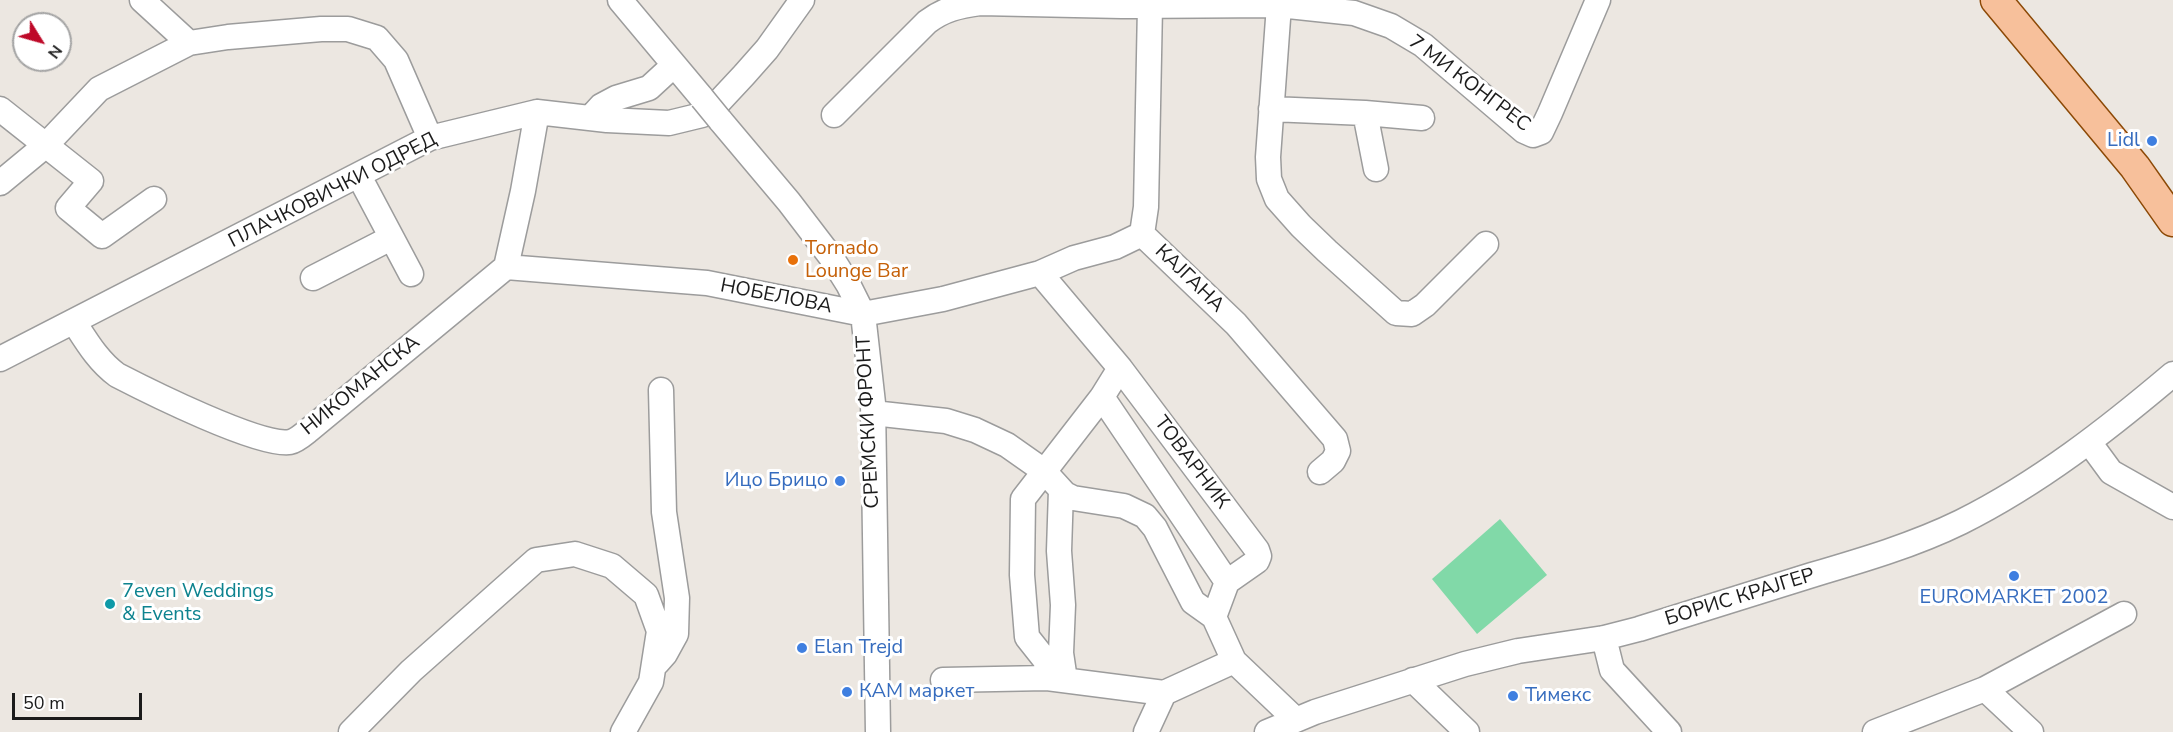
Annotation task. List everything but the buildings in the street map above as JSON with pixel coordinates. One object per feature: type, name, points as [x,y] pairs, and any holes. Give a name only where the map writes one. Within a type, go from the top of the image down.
[{"type":"main road","points":[[1996,0],[2135,167],[2173,221]]},
{"type":"street","points":[[141,0],[189,43]]},
{"type":"street","points":[[590,118],[601,106],[616,98],[649,88],[674,65],[620,0]]},
{"type":"street","name":"ПЛАЧКОВИЧКИ ОДРЕД","points":[[0,359],[430,138],[537,112],[669,123],[702,115],[716,105],[767,49],[802,0]]},
{"type":"street","name":"7 МИ КОНГРЕС","points":[[834,115],[927,22],[942,11],[959,6],[980,3],[1150,6],[1279,5],[1354,13],[1391,26],[1423,45],[1524,131],[1533,135],[1541,132],[1598,0]]},
{"type":"street","points":[[1279,5],[1268,157],[1269,179],[1277,198],[1321,245],[1396,313],[1412,314],[1425,305],[1486,244]]},
{"type":"street","name":"КАЈГАНА","points":[[1150,6],[1146,207],[1142,234],[1236,324],[1335,439],[1338,451],[1333,461],[1320,472]]},
{"type":"street","points":[[0,183],[46,145],[99,89],[189,43],[228,37],[348,29],[377,38],[396,60],[430,138]]},
{"type":"street","name":"СРЕМСКИ ФРОНТ","points":[[674,65],[789,202],[831,257],[863,314],[873,413],[878,732]]},
{"type":"street","points":[[0,109],[91,181],[68,208],[102,236],[154,199]]},
{"type":"street","points":[[1271,109],[1422,118]]},
{"type":"street","points":[[506,267],[537,112]]},
{"type":"street","points":[[1365,113],[1376,169]]},
{"type":"street","points":[[359,176],[411,274]]},
{"type":"street","name":"НОБЕЛОВА","points":[[506,267],[707,283],[863,314],[943,299],[1040,273],[1074,258],[1115,247],[1142,234]]},
{"type":"street","points":[[313,278],[392,238]]},
{"type":"street","name":"НИКОМАНСКА","points":[[74,322],[96,356],[105,367],[117,375],[216,421],[269,441],[291,442],[309,430],[506,267]]},
{"type":"street","name":"ТОВАРНИК","points":[[1040,273],[1120,368],[1257,550],[1259,556],[1257,561],[1227,582]]},
{"type":"street","points":[[1056,679],[1046,661],[1027,638],[1022,575],[1023,499],[1102,397],[1120,368]]},
{"type":"street","name":"БОРИС КРАЈГЕР","points":[[1284,727],[1413,680],[1465,664],[1518,651],[1606,637],[1888,552],[1961,522],[2008,496],[2089,441],[2173,374]]},
{"type":"street","points":[[654,666],[665,654],[676,634],[677,598],[664,512],[661,390]]},
{"type":"street","points":[[1102,397],[1227,582],[1214,617],[1225,659],[1284,727]]},
{"type":"street","points":[[873,413],[946,421],[975,430],[1007,445],[1044,471],[1073,498],[1124,506],[1145,516],[1155,528],[1193,602],[1214,617]]},
{"type":"street","points":[[2089,441],[2111,472],[2173,507]]},
{"type":"street","points":[[1056,679],[1061,653],[1064,605],[1059,551],[1062,490]]},
{"type":"street","points":[[351,732],[411,671],[536,560],[575,554],[612,566],[646,595],[659,631],[651,682],[623,732]]},
{"type":"street","points":[[1875,732],[1985,689],[2124,614]]},
{"type":"street","points":[[1617,675],[1620,671],[1624,649],[1633,638],[1657,623]]},
{"type":"street","points":[[1606,637],[1617,675],[1655,727]]},
{"type":"street","points":[[1548,647],[1580,655],[1617,675]]},
{"type":"street","points":[[1146,732],[1164,693],[1225,659]]},
{"type":"street","points":[[944,680],[1056,679],[1164,693]]},
{"type":"street","points":[[1413,680],[1467,732]]},
{"type":"street","points":[[1985,689],[2031,732]]},
{"type":"green space","points":[[1500,519],[1547,575],[1477,634],[1432,579]]},
{"type":"place","name":"Lidl","points":[[2152,141]]},
{"type":"place","name":"Tornado Lounge Bar","points":[[793,260]]},
{"type":"place","name":"Ицо Брицо","points":[[840,481]]},
{"type":"place","name":"EUROMARKET 2002","points":[[2014,576]]},
{"type":"place","name":"7even Weddings & Events","points":[[110,604]]},
{"type":"place","name":"Elan Trejd","points":[[802,648]]},
{"type":"place","name":"КАМ маркет","points":[[847,692]]},
{"type":"place","name":"Тимекс","points":[[1513,696]]}]
